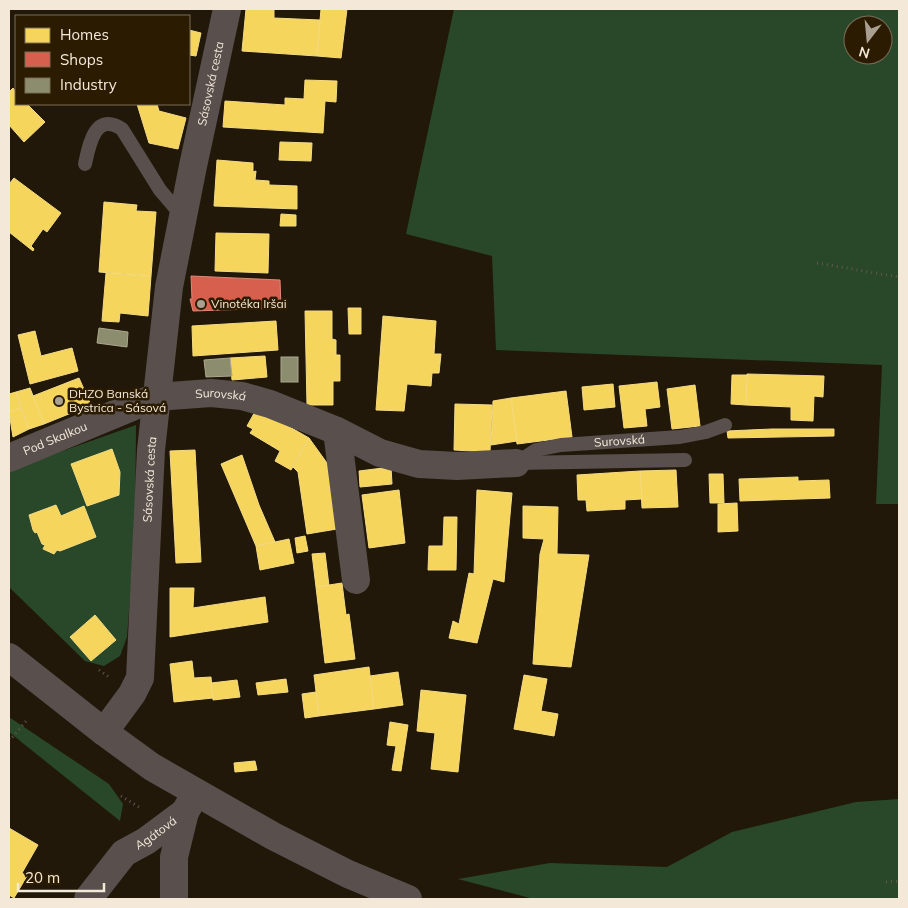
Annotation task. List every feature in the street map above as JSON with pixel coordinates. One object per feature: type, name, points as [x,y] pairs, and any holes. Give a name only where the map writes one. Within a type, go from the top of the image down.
[{"type":"street","name":"Sásovská cesta","points":[[104,732],[132,694],[140,678],[151,450],[169,287],[227,9]]},
{"type":"street","name":"Surovská","points":[[156,397],[211,393],[242,396],[270,404],[337,431],[380,453],[419,464],[457,466],[516,463]]},
{"type":"street","name":"Pod Skalkou","points":[[9,458],[156,397]]},
{"type":"street","points":[[337,431],[356,580]]},
{"type":"street","points":[[9,657],[104,732],[152,767],[190,803],[273,836],[348,874],[408,899]]},
{"type":"street","points":[[174,899],[174,857],[190,803]]},
{"type":"street","name":"Agátová","points":[[88,899],[124,853],[146,841],[190,803]]},
{"type":"lane","points":[[85,164],[91,138],[96,130],[104,125],[114,124],[122,129],[160,190],[183,217]]},
{"type":"lane","name":"Surovská","points":[[516,463],[536,450],[561,445],[680,437],[706,432],[725,425]]},
{"type":"lane","name":"Surovská","points":[[516,463],[685,460]]},
{"type":"path","points":[[818,263],[899,277]]},
{"type":"path","points":[[9,739],[27,720]]},
{"type":"path","points":[[886,882],[899,881]]},
{"type":"green space","points":[[454,9],[899,9],[899,504],[876,504],[882,365],[496,350],[492,256],[406,234]]},
{"type":"green space","points":[[136,425],[135,534],[127,637],[120,656],[104,666],[85,661],[9,587],[9,470]]},
{"type":"green space","points":[[9,717],[109,784],[123,804],[120,821],[9,732]]},
{"type":"green space","points":[[899,799],[899,899],[534,899],[458,879],[550,863],[667,867],[732,832],[856,802]]},
{"type":"building: Homes","points":[[246,9],[274,9],[274,18],[320,20],[317,56],[242,51]]},
{"type":"building: Homes","points":[[321,9],[347,9],[341,58],[317,56]]},
{"type":"building: Homes","points":[[190,30],[201,33],[196,56],[190,55]]},
{"type":"building: Homes","points":[[305,80],[337,81],[336,102],[325,101],[323,133],[223,127],[225,101],[285,105],[285,98],[304,99]]},
{"type":"building: Homes","points":[[13,88],[15,91],[15,105],[28,105],[45,122],[24,142],[9,125],[9,92]]},
{"type":"building: Homes","points":[[137,105],[157,105],[159,111],[186,118],[178,149],[149,143]]},
{"type":"building: Homes","points":[[280,142],[312,143],[311,161],[279,160]]},
{"type":"building: Homes","points":[[217,160],[253,163],[253,172],[256,171],[255,180],[269,181],[269,185],[297,186],[297,209],[214,206]]},
{"type":"building: Homes","points":[[14,178],[61,213],[47,232],[43,229],[31,246],[34,249],[33,251],[9,232],[9,184]]},
{"type":"building: Homes","points":[[104,202],[137,205],[136,211],[156,212],[151,276],[99,272]]},
{"type":"building: Homes","points":[[281,214],[296,215],[296,226],[280,226]]},
{"type":"building: Homes","points":[[216,233],[269,234],[268,273],[215,271]]},
{"type":"building: Homes","points":[[106,273],[151,276],[148,316],[120,313],[119,322],[102,321]]},
{"type":"building: Homes","points":[[348,308],[361,308],[361,334],[349,334]]},
{"type":"building: Homes","points":[[305,311],[332,311],[332,339],[336,340],[336,355],[340,355],[340,381],[333,381],[333,405],[307,405]]},
{"type":"building: Homes","points":[[383,316],[436,321],[434,354],[441,354],[439,373],[432,373],[431,386],[407,384],[404,411],[376,410]]},
{"type":"building: Homes","points":[[276,321],[278,350],[193,356],[192,326]]},
{"type":"building: Homes","points":[[35,331],[41,356],[72,348],[78,371],[30,384],[18,335]]},
{"type":"building: Homes","points":[[265,356],[267,377],[232,380],[230,358]]},
{"type":"building: Homes","points":[[747,374],[824,376],[823,397],[814,396],[813,421],[791,420],[791,407],[746,405]]},
{"type":"building: Homes","points":[[732,375],[747,375],[746,405],[731,404]]},
{"type":"building: Homes","points":[[79,378],[91,405],[44,424],[33,396]]},
{"type":"building: Homes","points":[[657,382],[660,407],[645,409],[647,426],[624,428],[619,386]]},
{"type":"building: Homes","points":[[613,384],[615,407],[584,410],[582,387]]},
{"type":"building: Homes","points":[[695,385],[700,426],[672,429],[667,389]]},
{"type":"building: Homes","points":[[30,388],[44,424],[29,429],[16,392]]},
{"type":"building: Homes","points":[[566,391],[572,437],[517,444],[511,398]]},
{"type":"building: Homes","points":[[16,392],[21,408],[9,412],[9,394]]},
{"type":"building: Homes","points":[[511,398],[517,441],[491,445],[493,401]]},
{"type":"building: Homes","points":[[455,404],[492,405],[490,452],[454,450]]},
{"type":"building: Homes","points":[[21,408],[29,429],[13,437],[9,412]]},
{"type":"building: Homes","points":[[257,408],[309,438],[291,470],[275,461],[280,451],[250,433],[253,429],[247,426]]},
{"type":"building: Homes","points":[[834,429],[834,436],[728,438],[727,431]]},
{"type":"building: Homes","points":[[309,438],[327,463],[337,529],[307,534],[298,472],[293,467]]},
{"type":"building: Homes","points":[[112,449],[120,472],[119,495],[87,506],[71,464]]},
{"type":"building: Homes","points":[[195,450],[201,562],[176,563],[170,451]]},
{"type":"building: Homes","points":[[242,455],[259,505],[275,542],[256,546],[221,464]]},
{"type":"building: Homes","points":[[391,467],[392,484],[360,487],[359,471]]},
{"type":"building: Homes","points":[[676,470],[678,507],[642,508],[640,471]]},
{"type":"building: Homes","points":[[640,471],[642,499],[625,500],[625,509],[587,511],[586,500],[578,500],[577,475]]},
{"type":"building: Homes","points":[[709,474],[723,474],[724,503],[710,503]]},
{"type":"building: Homes","points":[[798,477],[798,481],[829,480],[830,498],[740,501],[739,479]]},
{"type":"building: Homes","points":[[399,490],[405,543],[369,548],[362,495]]},
{"type":"building: Homes","points":[[477,490],[512,493],[504,582],[493,579],[477,643],[449,638],[453,621],[459,624],[469,573],[474,574]]},
{"type":"building: Homes","points":[[737,503],[738,531],[718,532],[718,504]]},
{"type":"building: Homes","points":[[56,505],[61,516],[84,506],[96,537],[60,551],[57,550],[54,554],[43,549],[45,545],[42,544],[37,532],[35,533],[33,530],[29,515]]},
{"type":"building: Homes","points":[[523,506],[558,507],[557,554],[589,555],[571,667],[533,664],[540,554],[544,539],[523,538]]},
{"type":"building: Homes","points":[[444,517],[457,517],[456,570],[428,570],[429,546],[443,546]]},
{"type":"building: Homes","points":[[305,536],[308,551],[297,553],[295,538]]},
{"type":"building: Homes","points":[[289,539],[294,563],[260,570],[256,546]]},
{"type":"building: Homes","points":[[325,553],[329,586],[316,587],[312,554]]},
{"type":"building: Homes","points":[[342,583],[346,615],[349,614],[355,659],[325,663],[316,587]]},
{"type":"building: Homes","points":[[170,588],[194,588],[193,608],[265,597],[268,622],[170,637]]},
{"type":"building: Homes","points":[[95,615],[116,640],[91,661],[70,637]]},
{"type":"building: Homes","points":[[192,661],[194,678],[211,677],[213,698],[174,702],[170,664]]},
{"type":"building: Homes","points":[[369,667],[374,709],[319,716],[314,675]]},
{"type":"building: Homes","points":[[398,672],[403,705],[374,709],[370,676]]},
{"type":"building: Homes","points":[[524,675],[547,679],[541,711],[558,714],[554,736],[514,729]]},
{"type":"building: Homes","points":[[286,679],[288,692],[258,695],[256,683]]},
{"type":"building: Homes","points":[[237,680],[240,697],[213,700],[211,683]]},
{"type":"building: Homes","points":[[421,690],[466,695],[458,772],[431,769],[435,733],[417,731]]},
{"type":"building: Homes","points":[[316,692],[319,716],[305,718],[302,694]]},
{"type":"building: Homes","points":[[390,722],[408,725],[401,771],[392,770],[396,746],[387,745]]},
{"type":"building: Homes","points":[[255,761],[257,770],[235,772],[234,763]]},
{"type":"building: Homes","points":[[9,828],[38,845],[22,873],[27,876],[14,898],[9,895]]},
{"type":"building: Shops","points":[[191,276],[280,280],[281,308],[193,311],[190,299],[192,299]]},
{"type":"building: Industry","points":[[99,328],[128,332],[127,347],[97,343]]},
{"type":"building: Industry","points":[[281,357],[298,357],[298,382],[281,382]]},
{"type":"building: Industry","points":[[230,358],[232,376],[206,377],[204,360]]},
{"type":"place","name":"Vinotéka Iršai","points":[[201,304]]},
{"type":"place","name":"DHZO Banská Bystrica - Sásová","points":[[59,401]]}]
